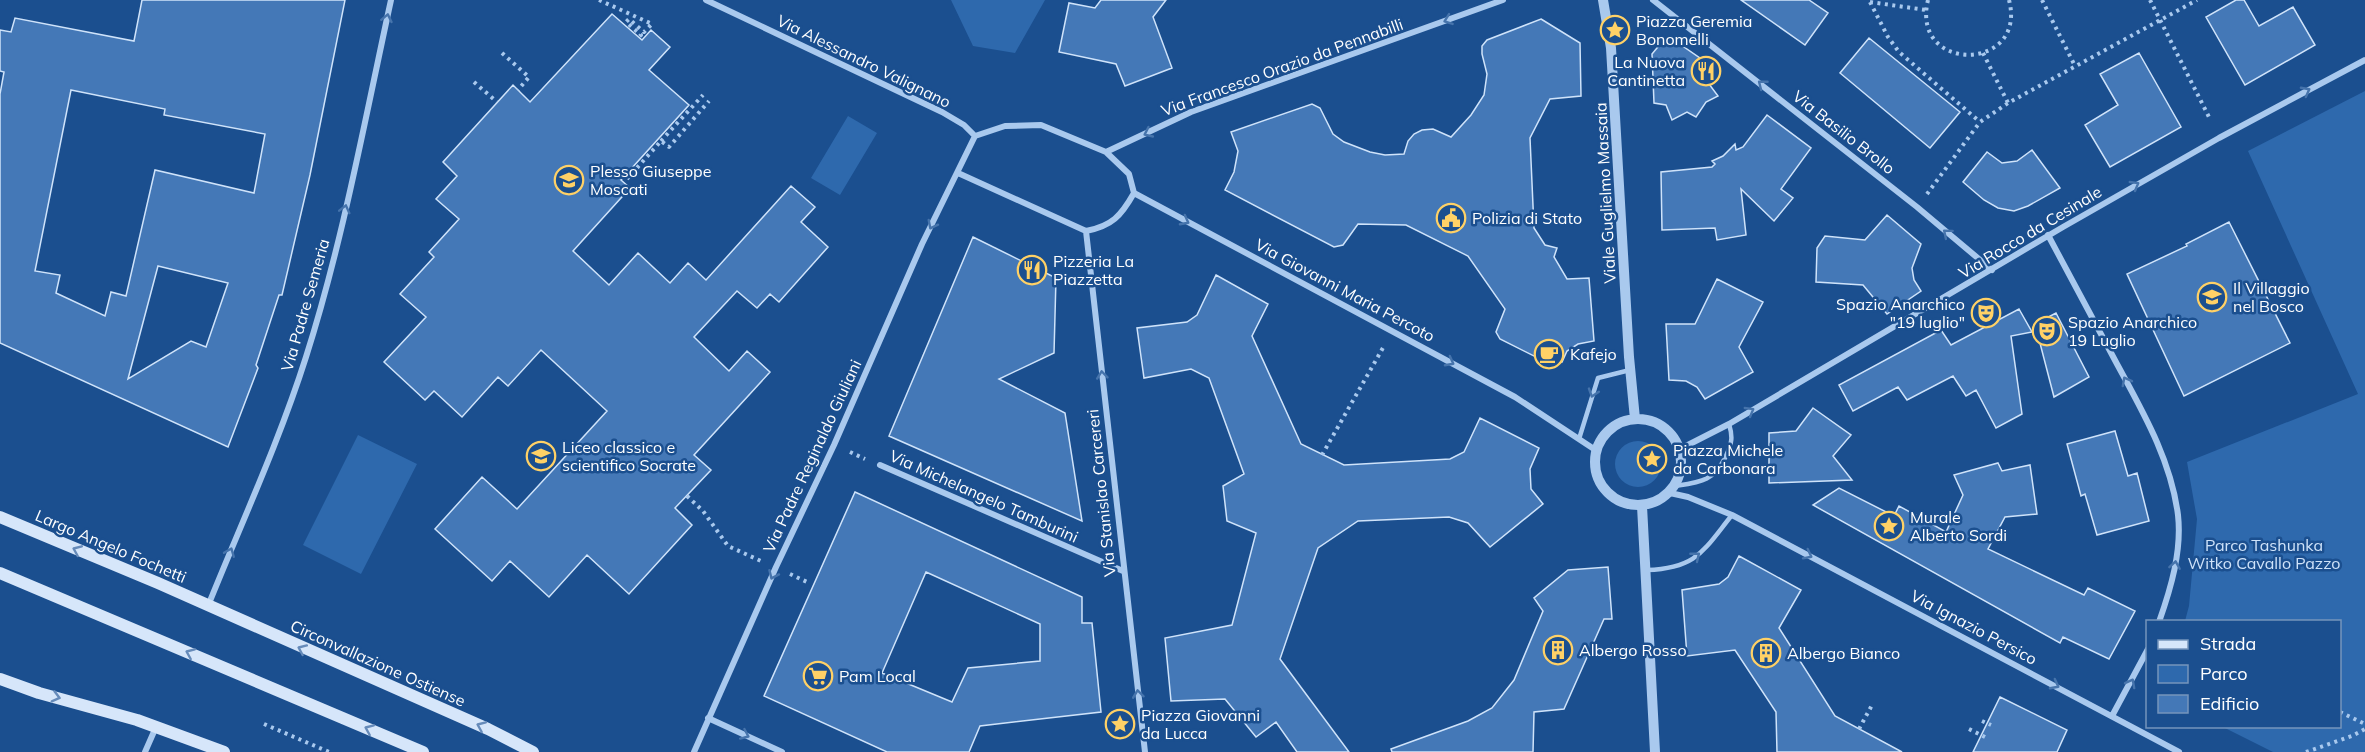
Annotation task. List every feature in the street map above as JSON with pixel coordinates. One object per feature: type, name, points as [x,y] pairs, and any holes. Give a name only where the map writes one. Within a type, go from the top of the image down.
[{"type":"main road","name":"Largo Angelo Fochetti","points":[[0,517],[158,583],[208,607]]},
{"type":"main road","points":[[0,573],[423,752]]},
{"type":"main road","name":"Circonvallazione Ostiense","points":[[208,607],[488,729],[533,752]]},
{"type":"main road","points":[[0,679],[39,693],[156,726],[224,752]]},
{"type":"street","name":"Via Padre Semeria","points":[[208,607],[270,454],[313,334],[354,170],[391,0]]},
{"type":"street","name":"Via Alessandro Valignano","points":[[706,0],[942,112],[975,136]]},
{"type":"street","name":"Via Francesco Orazio da Pennabilli","points":[[1106,152],[1191,112],[1503,0]]},
{"type":"street","name":"Viale Guglielmo Massaia","points":[[1603,0],[1611,48],[1630,370]]},
{"type":"street","name":"Via Basilio Brollo","points":[[1653,0],[1917,207],[1992,270]]},
{"type":"street","name":"Via Rocco da Cesinale","points":[[1680,448],[1729,424],[2048,235],[2219,138],[2365,60]]},
{"type":"street","points":[[958,173],[1086,231],[1104,227],[1118,216],[1134,193],[1129,174],[1106,152],[1041,125],[1005,126],[975,136]]},
{"type":"street","name":"Via Padre Reginaldo Giuliani","points":[[694,752],[834,445],[922,244],[975,136]]},
{"type":"street","name":"Via Giovanni Maria Percoto","points":[[1134,193],[1542,413],[1579,439]]},
{"type":"street","name":"Via Stanislao Carcereri","points":[[1086,231],[1145,752]]},
{"type":"street","points":[[2048,235],[2166,460],[2178,517],[2178,542],[2169,594],[2159,620]]},
{"type":"street","points":[[1630,370],[1635,419]]},
{"type":"street","points":[[1635,419],[1663,427],[1671,433],[1680,448],[1682,468],[1672,489],[1654,503],[1642,506],[1623,502],[1603,488],[1597,474],[1597,451],[1603,436],[1608,430],[1635,419]]},
{"type":"street","points":[[1579,439],[1597,451]]},
{"type":"street","name":"Via Michelangelo Tamburini","points":[[880,465],[1123,571]]},
{"type":"street","points":[[1672,489],[1732,515]]},
{"type":"street","points":[[1642,506],[1655,752]]},
{"type":"street","name":"Via Ignazio Persico","points":[[1732,515],[1932,619],[2179,752]]},
{"type":"street","points":[[2112,717],[2146,653]]},
{"type":"street","points":[[708,718],[782,752]]},
{"type":"street","points":[[145,752],[156,726]]},
{"type":"street","points":[[2161,752],[2165,744]]},
{"type":"lane","points":[[1579,439],[1598,378],[1630,370]]},
{"type":"lane","points":[[1672,489],[1707,479],[1719,471],[1733,442],[1729,424]]},
{"type":"lane","points":[[1644,570],[1667,569],[1692,560],[1709,544],[1732,515]]},
{"type":"path","points":[[599,0],[652,24],[644,32],[629,19],[626,22],[641,35],[639,37]]},
{"type":"path","points":[[1928,0],[1927,24],[1933,37],[1955,54],[1969,56],[1983,54],[1995,47],[2005,36],[2010,24],[2011,10],[2008,0]]},
{"type":"path","points":[[2042,0],[2075,66]]},
{"type":"path","points":[[2150,0],[2210,119]]},
{"type":"path","points":[[1917,207],[1980,122],[2008,103],[2197,0]]},
{"type":"path","points":[[1926,10],[1870,2],[1887,37],[1899,52],[1980,122]]},
{"type":"path","points":[[502,53],[530,77],[518,90]]},
{"type":"path","points":[[1983,54],[2008,103]]},
{"type":"path","points":[[474,82],[497,102]]},
{"type":"path","points":[[627,179],[703,95]]},
{"type":"path","points":[[661,141],[669,147],[709,102]]},
{"type":"path","points":[[1322,454],[1392,331]]},
{"type":"path","name":"Via Michelangelo Tamburini","points":[[834,445],[880,465]]},
{"type":"path","points":[[687,496],[703,511],[728,546]]},
{"type":"path","points":[[1859,729],[1872,705]]},
{"type":"path","points":[[2341,712],[2365,724]]},
{"type":"path","points":[[1982,721],[1991,725]]},
{"type":"path","points":[[264,724],[329,752]]},
{"type":"path","points":[[1969,729],[1985,737]]},
{"type":"path","points":[[2306,752],[2352,736],[2365,729]]},
{"type":"green space","points":[[951,0],[1045,0],[1015,53],[973,46]]},
{"type":"green space","name":"Parco Tashunka Witko Cavallo Pazzo","points":[[2365,91],[2365,752],[2273,752],[2225,728],[2341,728],[2341,620],[2185,620],[2189,606],[2197,519],[2187,462],[2358,394],[2248,151]]},
{"type":"green space","points":[[848,116],[877,133],[840,195],[811,178]]},
{"type":"green space","points":[[358,435],[417,464],[361,574],[303,545]]},
{"type":"green space","points":[[1643,441],[1655,447],[1660,455],[1660,473],[1655,481],[1647,486],[1633,487],[1625,484],[1618,477],[1615,459],[1618,451],[1625,444]]},
{"type":"building","points":[[142,0],[345,0],[310,175],[282,295],[279,295],[256,365],[258,368],[228,447],[0,343],[0,94],[4,72],[0,71],[0,30],[11,32],[15,18],[134,41]],"holes":[[[71,90],[165,109],[164,115],[265,134],[254,193],[155,170],[126,296],[111,292],[105,316],[56,293],[60,275],[35,271]],[[158,266],[228,283],[206,347],[191,341],[128,379]]]},
{"type":"building","points":[[1101,0],[1166,0],[1153,17],[1172,68],[1125,86],[1116,64],[1059,52],[1069,3],[1095,8]]},
{"type":"building","points":[[1741,0],[1809,0],[1828,13],[1805,45]]},
{"type":"building","points":[[2236,0],[2244,0],[2259,26],[2293,7],[2315,45],[2245,85],[2206,17]]},
{"type":"building","points":[[612,14],[642,40],[651,30],[670,47],[649,70],[689,105],[621,180],[630,188],[573,251],[609,285],[638,253],[670,283],[688,263],[706,280],[791,186],[815,207],[801,222],[828,247],[779,302],[770,294],[757,308],[737,291],[694,337],[729,371],[747,351],[770,372],[694,455],[711,470],[675,508],[692,525],[629,594],[587,555],[549,597],[510,561],[492,581],[435,529],[482,477],[517,509],[607,411],[541,350],[508,386],[498,377],[462,417],[434,391],[425,400],[384,362],[426,317],[400,294],[434,257],[429,252],[459,219],[436,199],[457,176],[443,162],[513,85],[530,102]]},
{"type":"building","points":[[1541,19],[1580,43],[1581,96],[1550,99],[1530,138],[1534,228],[1545,245],[1557,248],[1554,257],[1567,279],[1589,278],[1594,341],[1578,344],[1567,351],[1562,362],[1550,364],[1500,339],[1496,332],[1505,309],[1468,256],[1406,225],[1358,224],[1343,245],[1334,247],[1225,190],[1234,172],[1238,151],[1231,132],[1312,104],[1320,108],[1333,134],[1344,142],[1370,152],[1385,155],[1404,154],[1408,141],[1422,130],[1433,129],[1451,137],[1471,115],[1484,95],[1487,74],[1482,46],[1487,40]]},
{"type":"building","points":[[1869,38],[1960,112],[1930,148],[1840,73]]},
{"type":"building","points":[[1669,40],[1678,43],[1713,67],[1706,80],[1718,96],[1706,102],[1696,117],[1687,112],[1672,120],[1666,105],[1654,103],[1652,54],[1662,42]]},
{"type":"building","points":[[2139,53],[2181,127],[2110,167],[2085,125],[2118,105],[2100,74]]},
{"type":"building","points":[[1767,115],[1811,148],[1781,189],[1793,198],[1774,221],[1741,189],[1746,235],[1717,240],[1715,228],[1662,230],[1661,172],[1712,167],[1715,164],[1712,161],[1723,156],[1735,144],[1736,150],[1743,147]]},
{"type":"building","points":[[2032,150],[2060,188],[2028,206],[2014,211],[1998,208],[1984,200],[1963,182],[1987,152],[2002,163],[2017,161]]},
{"type":"building","points":[[1887,215],[1921,244],[1912,268],[1914,280],[1921,291],[1887,314],[1863,285],[1816,282],[1817,248],[1825,236],[1865,240]]},
{"type":"building","points":[[2229,222],[2290,343],[2184,396],[2127,274],[2187,246],[2186,244]]},
{"type":"building","points":[[973,237],[1056,278],[1054,353],[999,379],[1065,413],[1082,521],[889,436]]},
{"type":"building","points":[[1216,275],[1268,304],[1252,336],[1301,444],[1344,465],[1450,459],[1464,452],[1480,418],[1539,448],[1530,469],[1531,489],[1543,504],[1490,547],[1468,523],[1449,517],[1358,521],[1318,548],[1280,659],[1349,752],[1297,752],[1276,722],[1256,737],[1225,699],[1171,701],[1165,638],[1232,625],[1256,533],[1227,521],[1223,486],[1244,474],[1209,378],[1191,369],[1144,378],[1137,328],[1187,322],[1197,315]]},
{"type":"building","points":[[1717,279],[1763,302],[1739,347],[1753,372],[1705,399],[1697,387],[1686,381],[1669,380],[1666,324],[1695,324]]},
{"type":"building","points":[[2019,309],[2032,332],[2011,336],[2022,414],[1996,428],[1976,390],[1966,396],[1953,376],[1907,400],[1898,387],[1853,411],[1839,385],[1941,330],[1951,345]]},
{"type":"building","points":[[2056,313],[2089,377],[2054,397],[2035,324]]},
{"type":"building","points":[[1813,408],[1851,435],[1833,456],[1852,480],[1769,483],[1769,433],[1796,431]]},
{"type":"building","points":[[2115,431],[2128,476],[2137,473],[2149,521],[2097,535],[2085,494],[2081,496],[2067,444]]},
{"type":"building","points":[[1998,463],[2002,471],[2030,465],[2037,514],[2005,517],[1988,549],[2084,595],[2088,588],[2135,611],[2109,659],[2063,637],[2060,643],[1813,505],[1839,488],[1894,516],[1899,506],[1946,532],[1963,495],[1954,475]]},
{"type":"building","points":[[855,492],[1082,597],[1082,623],[1092,623],[1101,712],[980,726],[969,752],[887,752],[764,696]],"holes":[[[926,572],[1040,624],[1040,661],[968,668],[952,702],[882,673]]]},
{"type":"building","name":"Albergo Bianco","points":[[1739,556],[1801,590],[1779,628],[1835,716],[1902,752],[1777,752],[1776,712],[1735,650],[1687,656],[1682,590],[1719,584],[1728,577]]},
{"type":"building","name":"Albergo Rosso","points":[[1608,567],[1612,619],[1604,619],[1564,709],[1534,712],[1533,752],[1392,752],[1391,749],[1468,721],[1492,708],[1514,680],[1543,611],[1534,598],[1568,570]]},
{"type":"building","points":[[2000,697],[2067,730],[2057,752],[1973,752]]},
{"type":"place","name":"Piazza Geremia Bonomelli","points":[[1615,30]]},
{"type":"place","name":"La Nuova Cantinetta","points":[[1706,71]]},
{"type":"place","name":"Plesso Giuseppe Moscati","points":[[569,180]]},
{"type":"place","name":"Polizia di Stato","points":[[1451,218]]},
{"type":"place","name":"Pizzeria La Piazzetta","points":[[1032,270]]},
{"type":"place","name":"Il Villaggio nel Bosco","points":[[2212,297]]},
{"type":"place","name":"Spazio Anarchico \"19 luglio\"","points":[[1986,313]]},
{"type":"place","name":"Spazio Anarchico 19 Luglio","points":[[2047,331]]},
{"type":"place","name":"Kafejo","points":[[1549,354]]},
{"type":"place","name":"Liceo classico e scientifico Socrate","points":[[541,456]]},
{"type":"place","name":"Piazza Michele da Carbonara","points":[[1652,459]]},
{"type":"place","name":"Murale Alberto Sordi","points":[[1889,526]]},
{"type":"place","name":"Albergo Rosso","points":[[1558,650]]},
{"type":"place","name":"Albergo Bianco","points":[[1766,653]]},
{"type":"place","name":"Pam Local","points":[[818,676]]},
{"type":"place","name":"Piazza Giovanni da Lucca","points":[[1120,724]]}]
